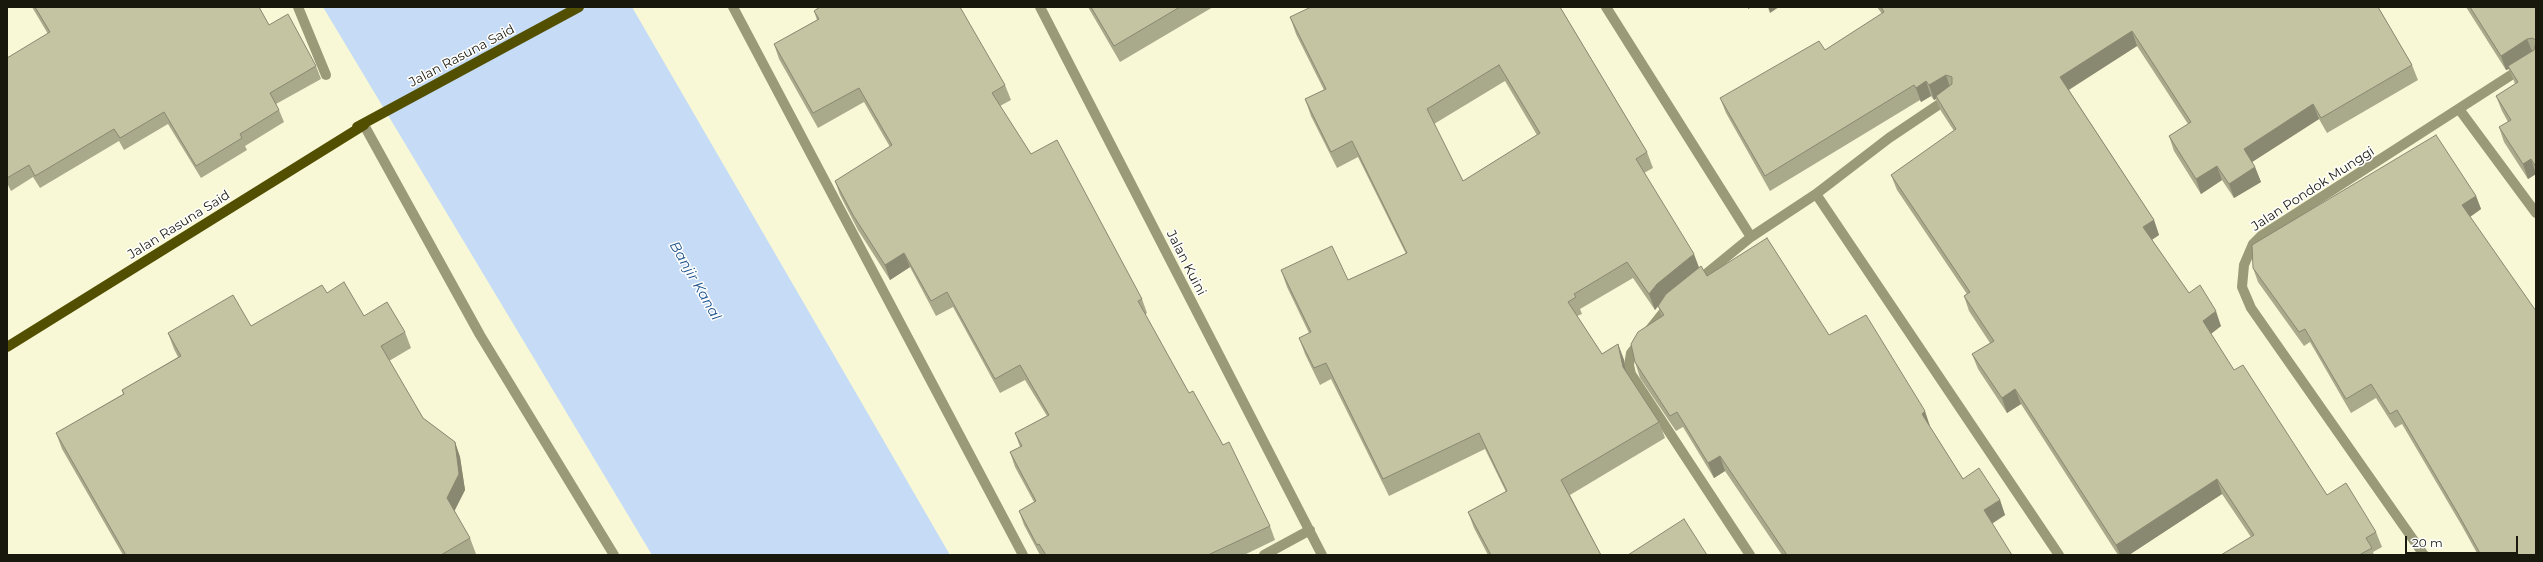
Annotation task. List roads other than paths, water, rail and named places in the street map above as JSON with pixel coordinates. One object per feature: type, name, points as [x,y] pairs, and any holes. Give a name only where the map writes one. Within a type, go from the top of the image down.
[{"type":"main road","name":"Jalan Rasuna Said","points":[[7,347],[361,126],[579,7]]},
{"type":"street","points":[[298,7],[326,75]]},
{"type":"street","points":[[733,7],[1023,555]]},
{"type":"street","name":"Jalan Kuini","points":[[1040,7],[1322,555]]},
{"type":"street","points":[[1606,7],[1752,237]]},
{"type":"street","name":"Jalan Pondok Munggi","points":[[2424,555],[2251,308],[2244,296],[2242,276],[2248,252],[2261,236],[2536,59]]},
{"type":"street","points":[[1750,555],[1631,374],[1629,365],[1631,353],[1667,306],[1682,293],[1752,237],[1816,194],[1888,138],[1952,96]]},
{"type":"street","points":[[2459,109],[2536,213]]},
{"type":"street","points":[[361,126],[480,335],[614,555]]},
{"type":"street","points":[[1816,194],[2059,555]]},
{"type":"street","points":[[1264,555],[1310,530]]},
{"type":"water","name":"Banjir Kanal","points":[[323,7],[632,7],[950,555],[652,555]]}]
